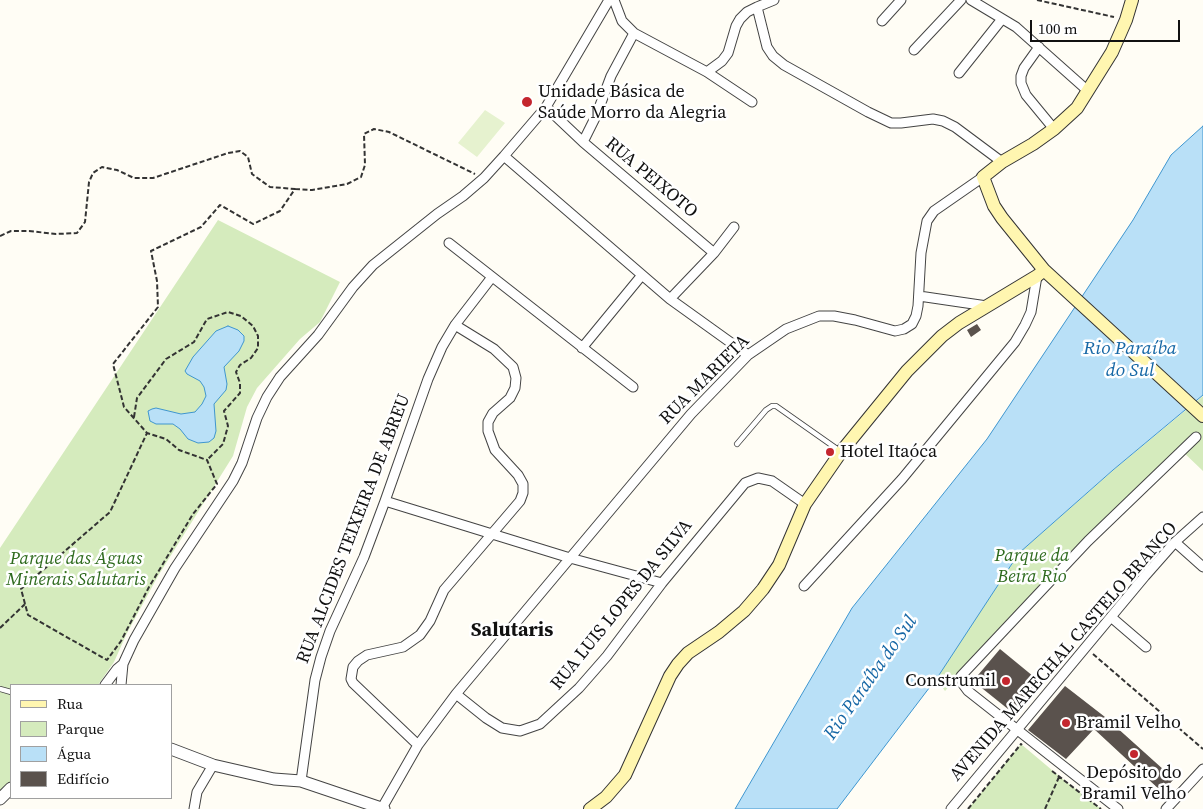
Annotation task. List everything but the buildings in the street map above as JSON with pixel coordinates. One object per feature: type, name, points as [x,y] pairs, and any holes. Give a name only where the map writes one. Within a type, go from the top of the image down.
[{"type":"main road","points":[[1132,0],[1126,20],[1112,52],[1070,116],[1033,144],[1002,162],[983,177],[994,206],[1041,273],[1059,282],[1203,415]]},
{"type":"main road","points":[[590,809],[606,797],[625,775],[670,676],[678,664],[688,653],[712,637],[744,611],[763,588],[779,566],[805,504],[841,452],[898,381],[924,353],[959,323],[1041,273]]},
{"type":"street","points":[[121,684],[123,664],[139,631],[175,568],[233,481],[242,463],[257,418],[267,397],[280,377],[318,335],[353,288],[373,265],[484,178],[504,156],[546,107],[609,0]]},
{"type":"street","points":[[614,0],[622,21],[634,33],[707,72],[752,102]]},
{"type":"street","points":[[707,72],[722,61],[728,53],[740,19],[748,12],[774,0]]},
{"type":"street","points":[[882,21],[901,0]]},
{"type":"street","points":[[914,50],[961,0]]},
{"type":"street","points":[[971,0],[1016,28],[1039,46],[1088,91]]},
{"type":"street","points":[[757,7],[767,47],[773,56],[784,65],[891,123],[932,119],[944,121],[955,126],[1002,162]]},
{"type":"street","points":[[959,73],[1002,19]]},
{"type":"street","points":[[584,142],[611,76],[634,33]]},
{"type":"street","points":[[1039,46],[1024,68],[1021,83],[1026,95],[1054,129]]},
{"type":"street","name":"RUA PEIXOTO","points":[[546,107],[584,142],[714,252]]},
{"type":"street","points":[[504,156],[670,299],[748,355]]},
{"type":"street","name":"RUA MARIETA","points":[[383,809],[418,745],[456,694],[691,414],[748,355],[786,329],[819,316],[834,316],[855,320],[895,331],[904,329],[912,324],[916,316],[919,296],[921,253],[927,221],[934,211],[983,177]]},
{"type":"street","points":[[670,299],[714,252],[734,227]]},
{"type":"street","points":[[449,243],[633,387]]},
{"type":"street","points":[[804,586],[902,479],[1015,342],[1030,312],[1041,273]]},
{"type":"street","points":[[582,348],[642,275]]},
{"type":"street","name":"RUA ALCIDES TEIXEIRA DE ABREU","points":[[301,781],[315,680],[336,615],[364,557],[386,502],[428,379],[442,346],[455,325],[492,276]]},
{"type":"street","points":[[919,296],[987,306]]},
{"type":"street","points":[[418,745],[353,683],[351,678],[353,667],[358,661],[368,655],[403,647],[420,635],[430,621],[444,590],[520,501],[523,493],[523,484],[495,450],[488,432],[488,422],[493,413],[510,398],[515,388],[516,378],[512,367],[494,348],[455,325]]},
{"type":"street","points":[[1118,809],[968,691],[960,679],[964,670],[1088,541],[1196,438]]},
{"type":"street","name":"RUA LUIS LOPES DA SILVA","points":[[456,694],[502,728],[520,732],[540,724],[579,688],[607,656],[662,583],[749,480],[758,478],[772,481],[805,504]]},
{"type":"street","points":[[386,502],[570,558],[662,583]]},
{"type":"street","name":"AVENIDA MARECHAL CASTELO BRANCO","points":[[951,809],[1145,576],[1175,542],[1203,517]]},
{"type":"street","points":[[1175,542],[1203,567]]},
{"type":"street","points":[[1111,617],[1146,647]]},
{"type":"street","points":[[106,684],[123,664]]},
{"type":"street","points":[[172,750],[213,765],[274,779],[301,781],[383,809]]},
{"type":"street","points":[[194,809],[198,792],[213,765]]},
{"type":"street","points":[[1169,808],[1203,768]]},
{"type":"street","points":[[0,799],[10,789]]},
{"type":"lane","points":[[737,444],[766,410],[776,406],[841,452]]},
{"type":"path","points":[[1037,0],[1126,20]]},
{"type":"path","points":[[0,236],[11,230],[29,230],[56,234],[77,233],[85,222],[89,182],[92,173],[102,167],[116,170],[134,178],[153,178],[228,152],[240,151],[248,157],[252,174],[270,187],[312,190],[347,184],[361,177],[365,165],[364,134],[374,129],[389,132],[484,178]]},
{"type":"path","points":[[208,460],[179,450],[166,439],[147,433],[124,407],[113,364],[158,307],[157,281],[151,251],[201,227],[220,205],[253,224],[280,211],[294,189]]},
{"type":"path","points":[[147,433],[134,416],[137,398],[166,359],[194,342],[207,319],[228,312],[241,316],[253,326],[258,336],[258,348],[251,358],[240,365],[236,372],[240,383],[240,393],[224,411],[228,426],[223,444],[208,460]]},
{"type":"path","points":[[147,433],[110,512],[21,589],[28,615],[107,660],[121,641],[149,587],[193,514],[217,484],[208,460]]},
{"type":"path","points":[[0,628],[25,604]]},
{"type":"path","points":[[1085,648],[1203,749]]},
{"type":"path","points":[[968,809],[1021,744],[1029,751]]},
{"type":"path","points":[[1052,770],[1101,809]]},
{"type":"path","points":[[1046,809],[1059,776]]},
{"type":"green space","points":[[485,110],[505,123],[477,157],[458,143]]},
{"type":"green space","name":"Parque das Águas Minerais Salutaris","points":[[218,220],[340,282],[320,322],[300,339],[257,388],[247,407],[233,456],[158,576],[127,633],[114,662],[99,684],[10,684],[10,784],[0,795],[0,548]]},
{"type":"green space","name":"Parque da Beira Rio","points":[[1203,396],[1203,471],[1180,449],[1063,560],[945,691],[936,678],[1019,553],[1117,467]]},
{"type":"green space","points":[[1021,744],[1059,776],[1101,809],[968,809]]},
{"type":"water","name":"Rio Paraíba do Sul","points":[[1203,126],[1203,395],[1113,470],[1019,553],[939,675],[837,809],[735,809],[852,608],[987,439],[1133,220],[1171,155]]},
{"type":"water","points":[[228,326],[238,330],[244,336],[244,341],[239,351],[224,367],[227,384],[226,390],[214,404],[216,431],[214,438],[209,442],[198,443],[188,439],[173,424],[156,424],[150,421],[148,411],[152,409],[156,408],[181,414],[195,412],[202,404],[206,396],[204,387],[200,381],[185,371],[193,357],[216,331]]},
{"type":"place","name":"Unidade Básica de Saúde Morro da Alegria","points":[[527,102]]},
{"type":"place","name":"Hotel Itaóca","points":[[830,452]]},
{"type":"place","name":"Construmil","points":[[1006,681]]},
{"type":"place","name":"Bramil Velho","points":[[1066,723]]},
{"type":"place","name":"Depósito do Bramil Velho","points":[[1134,754]]},
{"type":"district","name":"Salutaris","points":[[512,631]]}]
